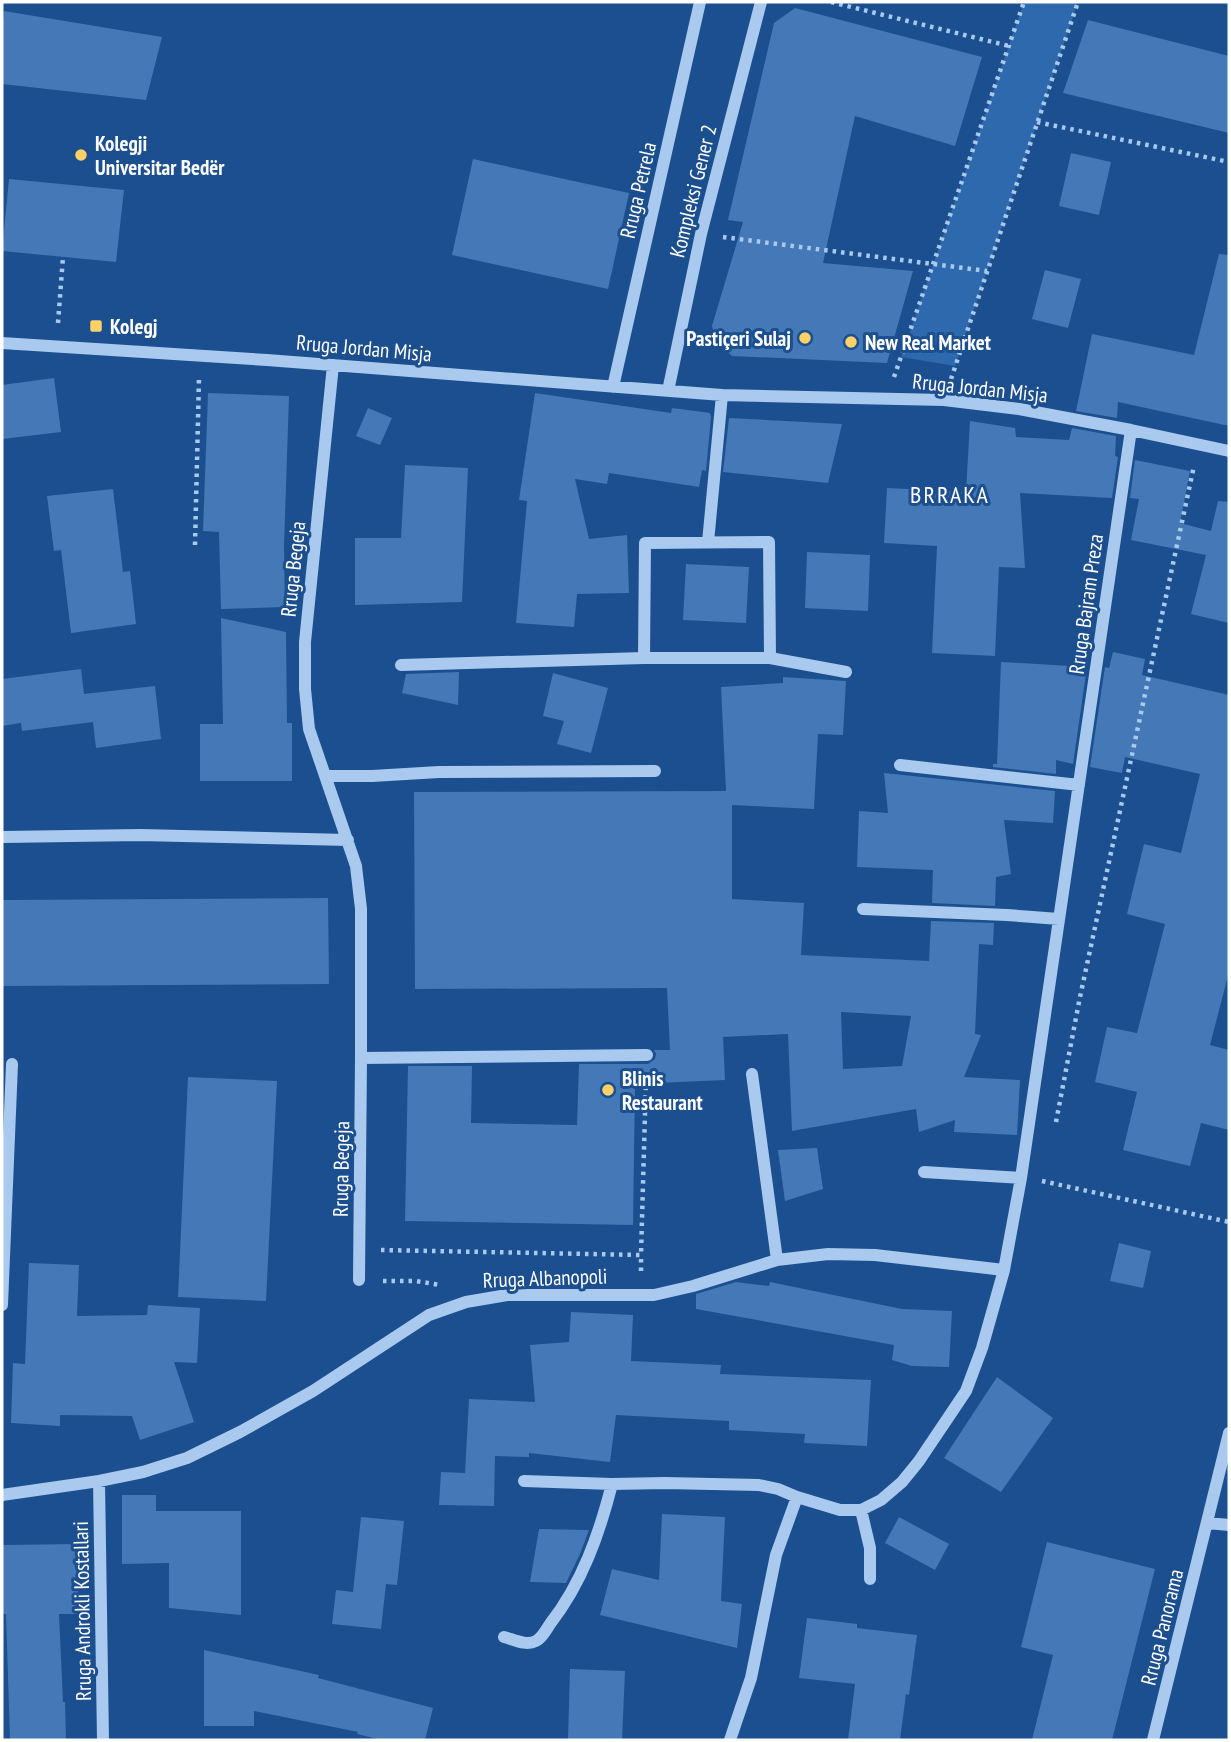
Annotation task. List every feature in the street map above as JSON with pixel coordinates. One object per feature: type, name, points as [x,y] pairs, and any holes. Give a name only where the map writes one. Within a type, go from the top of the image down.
[{"type":"street","name":"Rruga Petrela","points":[[613,387],[700,2]]},
{"type":"street","name":"Kompleksi Gener 2","points":[[667,391],[701,234],[761,2]]},
{"type":"street","name":"Rruga Jordan Misja","points":[[2,343],[200,355],[722,395],[944,400],[1019,409],[1132,429],[1229,451]]},
{"type":"street","name":"Rruga Begeja","points":[[333,365],[305,642],[305,689],[309,729],[356,866],[361,908],[359,1280]]},
{"type":"street","points":[[708,542],[722,395]]},
{"type":"street","name":"Rruga Bajram Preza","points":[[861,1510],[881,1500],[902,1482],[966,1391],[982,1348],[1003,1270],[1021,1178],[1132,429]]},
{"type":"street","points":[[644,658],[645,543],[769,541],[770,658]]},
{"type":"street","points":[[401,665],[644,658],[770,658],[846,672]]},
{"type":"street","points":[[900,765],[1079,785]]},
{"type":"street","points":[[325,776],[439,772],[655,771]]},
{"type":"street","points":[[2,836],[141,835],[348,841]]},
{"type":"street","points":[[863,909],[1059,919]]},
{"type":"street","points":[[362,1058],[647,1055]]},
{"type":"street","points":[[2,1305],[12,1064]]},
{"type":"street","points":[[752,1074],[777,1260]]},
{"type":"street","points":[[924,1172],[1021,1178]]},
{"type":"street","name":"Rruga Albanopoli","points":[[2,1495],[99,1481],[143,1472],[187,1458],[313,1391],[429,1315],[466,1302],[507,1295],[654,1295],[777,1260],[828,1254],[875,1255],[1003,1270]]},
{"type":"street","name":"Rruga Panorama","points":[[1153,1740],[1229,1433]]},
{"type":"street","name":"Rruga Androkli Kostallari","points":[[99,1481],[103,1740]]},
{"type":"street","points":[[524,1481],[759,1485],[840,1510],[861,1510],[870,1548],[870,1579]]},
{"type":"street","points":[[505,1637],[526,1644],[538,1640],[566,1604],[586,1566],[612,1484]]},
{"type":"street","points":[[730,1740],[751,1678],[776,1555],[797,1497]]},
{"type":"street","points":[[1208,1523],[1229,1525]]},
{"type":"path","points":[[831,2],[1009,46]]},
{"type":"path","points":[[887,398],[1024,2]]},
{"type":"path","points":[[944,400],[1078,2]]},
{"type":"path","points":[[1037,122],[1229,162]]},
{"type":"path","points":[[701,234],[987,271]]},
{"type":"path","points":[[56,346],[63,257]]},
{"type":"path","points":[[195,545],[200,355]]},
{"type":"path","points":[[1055,1129],[1080,997],[1198,444]]},
{"type":"path","points":[[394,1250],[642,1255],[647,1055]]},
{"type":"path","points":[[1021,1178],[1229,1222]]},
{"type":"shaded area","points":[[1024,2],[1078,2],[955,366],[901,357]]},
{"type":"building","points":[[795,8],[982,57],[955,146],[855,116],[823,263],[913,271],[887,363],[732,356],[717,342],[712,326],[743,222],[728,220],[774,23]]},
{"type":"building","points":[[4,11],[162,37],[146,100],[2,84]]},
{"type":"building","points":[[1088,20],[1229,56],[1229,133],[1063,93]]},
{"type":"building","points":[[1071,153],[1111,162],[1099,215],[1059,206]]},
{"type":"building","points":[[473,159],[629,193],[608,289],[452,255]]},
{"type":"building","points":[[9,179],[124,190],[116,262],[2,251]]},
{"type":"building","points":[[1219,254],[1229,255],[1229,426],[1118,402],[1117,418],[1076,411],[1092,334],[1194,355]]},
{"type":"building","points":[[1045,270],[1081,279],[1068,328],[1032,319]]},
{"type":"building","points":[[54,378],[61,432],[2,439],[2,385]]},
{"type":"building","points":[[208,393],[289,396],[284,547],[285,607],[221,609],[219,532],[203,531]]},
{"type":"building","points":[[535,393],[671,413],[672,408],[710,413],[711,417],[706,471],[702,470],[699,487],[609,473],[607,484],[575,479],[589,539],[627,535],[629,593],[577,594],[574,627],[516,623],[527,501],[519,500]]},
{"type":"building","points":[[368,408],[392,418],[380,445],[356,436]]},
{"type":"building","points":[[729,418],[842,424],[828,483],[723,472]]},
{"type":"building","points":[[970,421],[1015,428],[1016,437],[1069,440],[1072,428],[1116,436],[1115,456],[1118,457],[1112,498],[1020,493],[1025,568],[999,567],[995,656],[932,653],[937,546],[884,543],[887,488],[966,492]]},
{"type":"building","points":[[1135,460],[1190,471],[1180,523],[1211,531],[1218,501],[1229,502],[1229,623],[1191,614],[1206,555],[1131,540],[1139,499],[1130,498]]},
{"type":"building","points":[[405,465],[468,468],[462,602],[355,605],[355,538],[401,538]]},
{"type":"building","points":[[113,489],[123,572],[130,571],[136,624],[71,633],[61,550],[54,551],[47,496]]},
{"type":"building","points":[[807,552],[870,555],[868,611],[805,608]]},
{"type":"building","points":[[686,564],[749,567],[746,623],[683,620]]},
{"type":"building","points":[[221,618],[286,632],[287,723],[292,723],[292,781],[200,781],[200,724],[223,724]]},
{"type":"building","points":[[1113,652],[1145,659],[1142,675],[1229,695],[1229,972],[1210,1045],[1229,1050],[1229,1130],[1201,1123],[1190,1166],[1123,1150],[1137,1092],[1095,1082],[1107,1027],[1137,1033],[1165,924],[1127,914],[1144,844],[1181,853],[1200,774],[1125,757],[1122,773],[1090,767],[1105,667],[1109,668]]},
{"type":"building","points":[[1001,662],[1087,667],[1073,764],[1056,760],[1056,774],[993,767],[993,764],[997,764]]},
{"type":"building","points":[[81,669],[84,694],[155,686],[161,739],[96,748],[93,722],[22,731],[21,723],[2,726],[2,679]]},
{"type":"building","points":[[459,672],[458,705],[402,693],[406,674]]},
{"type":"building","points":[[553,673],[608,688],[591,753],[557,744],[564,721],[543,716]]},
{"type":"building","points":[[783,677],[846,681],[843,735],[818,734],[814,809],[732,805],[732,899],[804,903],[801,955],[929,961],[931,921],[994,923],[993,945],[979,944],[975,1034],[981,1035],[964,1077],[1020,1080],[1017,1135],[954,1132],[955,1120],[919,1132],[916,1109],[792,1131],[788,1034],[723,1037],[725,1080],[635,1084],[633,1225],[405,1221],[408,1066],[472,1066],[471,1123],[577,1125],[579,1064],[648,1064],[655,1059],[654,1050],[670,1050],[667,988],[415,989],[414,792],[726,791],[721,687],[783,683]],"holes":[[[841,1012],[911,1016],[902,1066],[843,1069]]]},
{"type":"building","points":[[884,773],[1055,791],[1053,823],[1004,820],[1011,874],[996,877],[995,906],[932,903],[933,870],[857,867],[859,811],[888,813]]},
{"type":"building","points":[[328,898],[329,984],[2,986],[2,900]]},
{"type":"building","points":[[188,1077],[277,1081],[266,1301],[178,1297]]},
{"type":"building","points":[[817,1148],[823,1189],[785,1201],[778,1150]]},
{"type":"building","points":[[1119,1243],[1151,1251],[1143,1288],[1110,1281]]},
{"type":"building","points":[[29,1263],[79,1265],[77,1316],[147,1315],[148,1305],[200,1308],[197,1363],[174,1362],[194,1422],[140,1440],[132,1416],[60,1415],[60,1426],[11,1423],[13,1363],[25,1364]]},
{"type":"building","points":[[736,1282],[769,1286],[770,1282],[902,1309],[952,1311],[949,1367],[912,1366],[892,1360],[894,1345],[696,1309],[696,1294]]},
{"type":"building","points":[[571,1312],[633,1315],[631,1361],[721,1365],[720,1374],[871,1380],[867,1446],[804,1443],[805,1434],[729,1430],[729,1421],[616,1415],[610,1462],[529,1453],[529,1457],[495,1456],[494,1506],[439,1505],[441,1472],[465,1473],[469,1399],[535,1402],[530,1345],[569,1342]]},
{"type":"building","points":[[997,1377],[1053,1418],[1001,1492],[944,1458]]},
{"type":"building","points":[[122,1495],[156,1495],[156,1511],[241,1511],[241,1615],[169,1608],[169,1563],[122,1564]]},
{"type":"building","points":[[662,1514],[725,1517],[721,1601],[742,1604],[737,1648],[600,1615],[612,1569],[659,1580]]},
{"type":"building","points":[[361,1517],[404,1521],[397,1585],[386,1584],[381,1629],[332,1624],[336,1590],[353,1592]]},
{"type":"building","points":[[899,1517],[949,1544],[935,1570],[885,1543]]},
{"type":"building","points":[[539,1529],[589,1530],[566,1583],[530,1582]]},
{"type":"building","points":[[1047,1542],[1155,1569],[1112,1740],[1032,1740],[1053,1655],[1021,1647]]},
{"type":"building","points":[[78,1544],[78,1614],[59,1614],[66,1740],[10,1740],[6,1614],[2,1614],[2,1545]]},
{"type":"building","points":[[807,1618],[857,1624],[857,1628],[917,1635],[900,1740],[848,1740],[855,1684],[799,1678]]},
{"type":"building","points":[[204,1650],[319,1675],[318,1678],[433,1708],[425,1740],[382,1740],[357,1734],[358,1732],[254,1711],[254,1726],[204,1726]]},
{"type":"building","points":[[570,1669],[625,1671],[622,1740],[568,1740]]},
{"type":"place","name":"Kolegji Universitar Bedër","points":[[81,155]]},
{"type":"place","name":"Kolegj","points":[[96,326]]},
{"type":"place","name":"Pastiçeri Sulaj","points":[[805,338]]},
{"type":"place","name":"New Real Market","points":[[851,342]]},
{"type":"place","name":"Blinis Restaurant","points":[[608,1090]]},
{"type":"district","name":"BRRAKA","points":[[950,494]]}]
